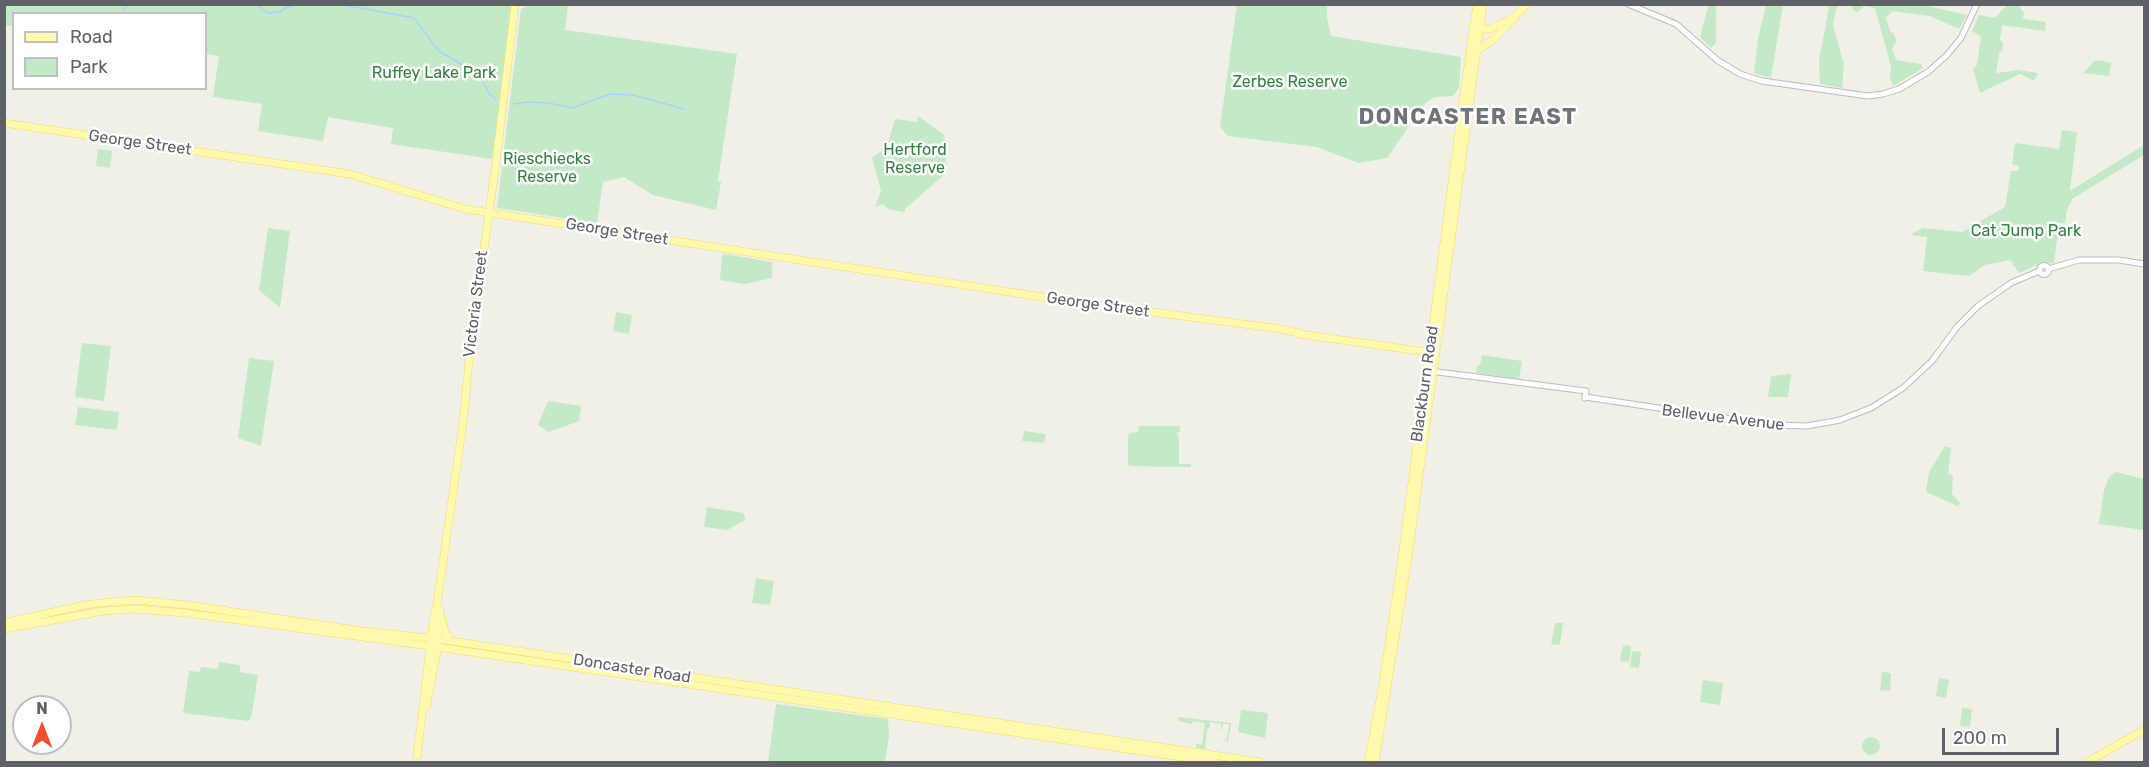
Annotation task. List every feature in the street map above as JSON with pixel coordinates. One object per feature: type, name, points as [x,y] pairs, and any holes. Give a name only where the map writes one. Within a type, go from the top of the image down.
[{"type":"main road","name":"Victoria Street","points":[[434,642],[434,615],[439,607],[515,4]]},
{"type":"main road","name":"Blackburn Road","points":[[1372,761],[1433,353],[1477,4]]},
{"type":"main road","name":"Blackburn Road","points":[[1448,242],[1478,50],[1475,34],[1483,4]]},
{"type":"main road","points":[[1478,50],[1500,33],[1527,4]]},
{"type":"main road","points":[[1475,34],[1513,18]]},
{"type":"main road","points":[[1475,34],[1500,33]]},
{"type":"main road","name":"George Street","points":[[4,123],[350,174],[455,207],[1234,324],[1261,330],[1433,353]]},
{"type":"main road","points":[[135,609],[136,600]]},
{"type":"main road","name":"Doncaster Road","points":[[4,623],[84,605],[136,600],[235,616],[434,642],[465,651],[503,657],[894,712]]},
{"type":"main road","points":[[439,607],[445,632],[451,641]]},
{"type":"main road","name":"Doncaster Road","points":[[4,629],[74,615],[135,609],[235,616]]},
{"type":"main road","name":"Doncaster Road","points":[[434,642],[451,641],[1215,762]]},
{"type":"main road","points":[[416,759],[436,659],[434,642]]},
{"type":"main road","points":[[416,759],[434,642]]},
{"type":"main road","points":[[477,645],[483,649],[503,653],[503,657]]},
{"type":"main road","points":[[436,659],[446,652],[465,651]]},
{"type":"main road","points":[[531,654],[533,658],[566,666]]},
{"type":"main road","points":[[2087,762],[2145,730]]},
{"type":"main road","name":"Doncaster Road","points":[[1169,754],[1260,762]]},
{"type":"street","points":[[1628,4],[1676,24],[1717,60],[1740,74],[1762,81],[1868,96],[1899,89],[1928,72],[1961,38],[1977,4]]},
{"type":"street","name":"Bellevue Avenue","points":[[1430,371],[1573,390],[1605,402],[1772,426],[1807,426],[1840,420],[1878,405],[1903,388],[1932,361],[1957,327],[1978,306],[2011,283],[2039,271],[2045,274],[2048,268],[2067,263],[2119,260],[2145,264]]},
{"type":"green space","name":"Ruffey Lake Park","points":[[5,4],[512,5],[492,159],[391,144],[393,128],[328,117],[323,141],[258,131],[262,104],[213,97],[219,56],[207,54],[207,12],[12,12],[12,26],[5,25]]},
{"type":"green space","points":[[1709,4],[1716,5],[1716,43],[1711,48],[1700,37]]},
{"type":"green space","name":"Rieschiecks Reserve","points":[[530,5],[568,5],[565,30],[737,54],[718,181],[721,182],[716,210],[653,195],[624,177],[603,182],[597,223],[497,208],[521,9]]},
{"type":"green space","name":"Zerbes Reserve","points":[[1237,5],[1327,5],[1331,36],[1461,57],[1459,88],[1453,96],[1435,97],[1425,103],[1387,158],[1359,163],[1317,147],[1228,136],[1220,127]]},
{"type":"green space","points":[[1766,5],[1783,5],[1771,78],[1754,73],[1758,39]]},
{"type":"green space","points":[[1821,5],[1840,5],[1836,8],[1833,26],[1844,64],[1842,88],[1820,84],[1819,61],[1829,7]]},
{"type":"green space","points":[[1852,5],[1924,5],[1967,15],[1959,29],[1930,16],[1892,11],[1886,18],[1896,41],[1892,49],[1896,60],[1921,64],[1923,68],[1893,86],[1890,78],[1891,66],[1875,8],[1864,6],[1858,12],[1853,11]]},
{"type":"green space","points":[[2007,5],[2018,5],[2024,13],[2023,19],[2046,22],[2045,31],[2002,25],[2000,40],[2003,43],[2002,51],[1999,53],[1996,73],[2018,70],[2038,73],[2034,81],[2020,74],[1980,93],[1973,69],[1977,65],[1981,37],[1972,31],[1979,15],[1995,18]]},
{"type":"green space","points":[[2094,61],[2111,63],[2109,76],[2083,73]]},
{"type":"green space","name":"Hertford Reserve","points":[[918,116],[944,135],[947,172],[905,209],[905,212],[888,209],[883,204],[875,207],[881,191],[872,158],[888,143],[895,119],[917,122]]},
{"type":"green space","name":"Cat Jump Park","points":[[2062,130],[2077,132],[2070,191],[2144,145],[2144,155],[2072,199],[2065,223],[2059,223],[2054,263],[2040,264],[2019,273],[2010,260],[1985,265],[1969,276],[1923,271],[1927,237],[1910,235],[1923,228],[1962,232],[2005,207],[2011,171],[2018,171],[2019,166],[2012,164],[2015,143],[2059,149]]},
{"type":"green space","points":[[98,149],[112,151],[110,168],[96,166]]},
{"type":"green space","points":[[268,228],[290,231],[280,308],[259,290]]},
{"type":"green space","points":[[724,254],[772,262],[772,278],[745,284],[720,280]]},
{"type":"green space","points":[[616,312],[632,315],[629,334],[613,331]]},
{"type":"green space","points":[[82,343],[111,346],[104,401],[75,397]]},
{"type":"green space","points":[[1482,355],[1522,361],[1519,379],[1476,373]]},
{"type":"green space","points":[[249,358],[274,361],[261,446],[238,438]]},
{"type":"green space","points":[[1791,374],[1788,397],[1768,397],[1771,376]]},
{"type":"green space","points":[[548,401],[581,406],[579,421],[549,432],[538,425]]},
{"type":"green space","points":[[78,407],[119,412],[117,430],[75,425]]},
{"type":"green space","points":[[1139,426],[1180,426],[1180,432],[1176,433],[1179,437],[1179,464],[1191,464],[1191,467],[1129,466],[1128,436],[1130,433],[1138,432]]},
{"type":"green space","points":[[1024,431],[1046,434],[1044,443],[1022,441]]},
{"type":"green space","points":[[1945,446],[1951,448],[1948,474],[1953,475],[1952,494],[1960,503],[1958,506],[1926,492],[1929,472]]},
{"type":"green space","points":[[2116,472],[2144,479],[2144,530],[2099,524],[2104,490],[2109,477]]},
{"type":"green space","points":[[707,507],[744,513],[745,520],[727,530],[704,527]]},
{"type":"green space","points":[[756,578],[774,581],[770,605],[752,603]]},
{"type":"green space","points":[[1555,623],[1563,623],[1560,644],[1551,645]]},
{"type":"green space","points":[[1623,645],[1631,646],[1629,662],[1620,661]]},
{"type":"green space","points":[[1632,651],[1641,652],[1639,668],[1630,667]]},
{"type":"green space","points":[[219,662],[240,665],[240,672],[258,675],[249,721],[183,713],[189,671],[200,672],[201,667],[218,669]]},
{"type":"green space","points":[[1882,672],[1891,673],[1890,691],[1880,690]]},
{"type":"green space","points":[[1939,678],[1949,680],[1946,698],[1936,696]]},
{"type":"green space","points":[[1703,680],[1723,683],[1720,705],[1700,702]]},
{"type":"green space","points":[[776,704],[888,719],[889,736],[885,762],[768,762]]},
{"type":"green space","points":[[1962,708],[1972,709],[1970,727],[1960,726]]},
{"type":"green space","points":[[1241,710],[1268,713],[1265,738],[1238,732]]},
{"type":"green space","points":[[1178,717],[1231,723],[1228,742],[1223,738],[1227,739],[1229,724],[1223,724],[1221,732],[1221,724],[1210,722],[1205,749],[1196,748],[1196,744],[1202,745],[1205,723],[1193,721],[1192,724],[1178,721]]},
{"type":"green space","points":[[1871,737],[1877,740],[1880,746],[1877,752],[1871,755],[1865,752],[1862,746],[1865,740]]},
{"type":"waterway","points":[[123,12],[127,4]]},
{"type":"waterway","points":[[255,4],[268,13],[279,12],[294,4]]},
{"type":"waterway","points":[[339,4],[414,18],[439,51],[481,76],[489,94],[496,99]]},
{"type":"waterway","points":[[513,104],[549,103],[572,108],[610,94],[633,95],[684,109]]},
{"type":"district","name":"DONCASTER EAST","points":[[1468,118]]}]
